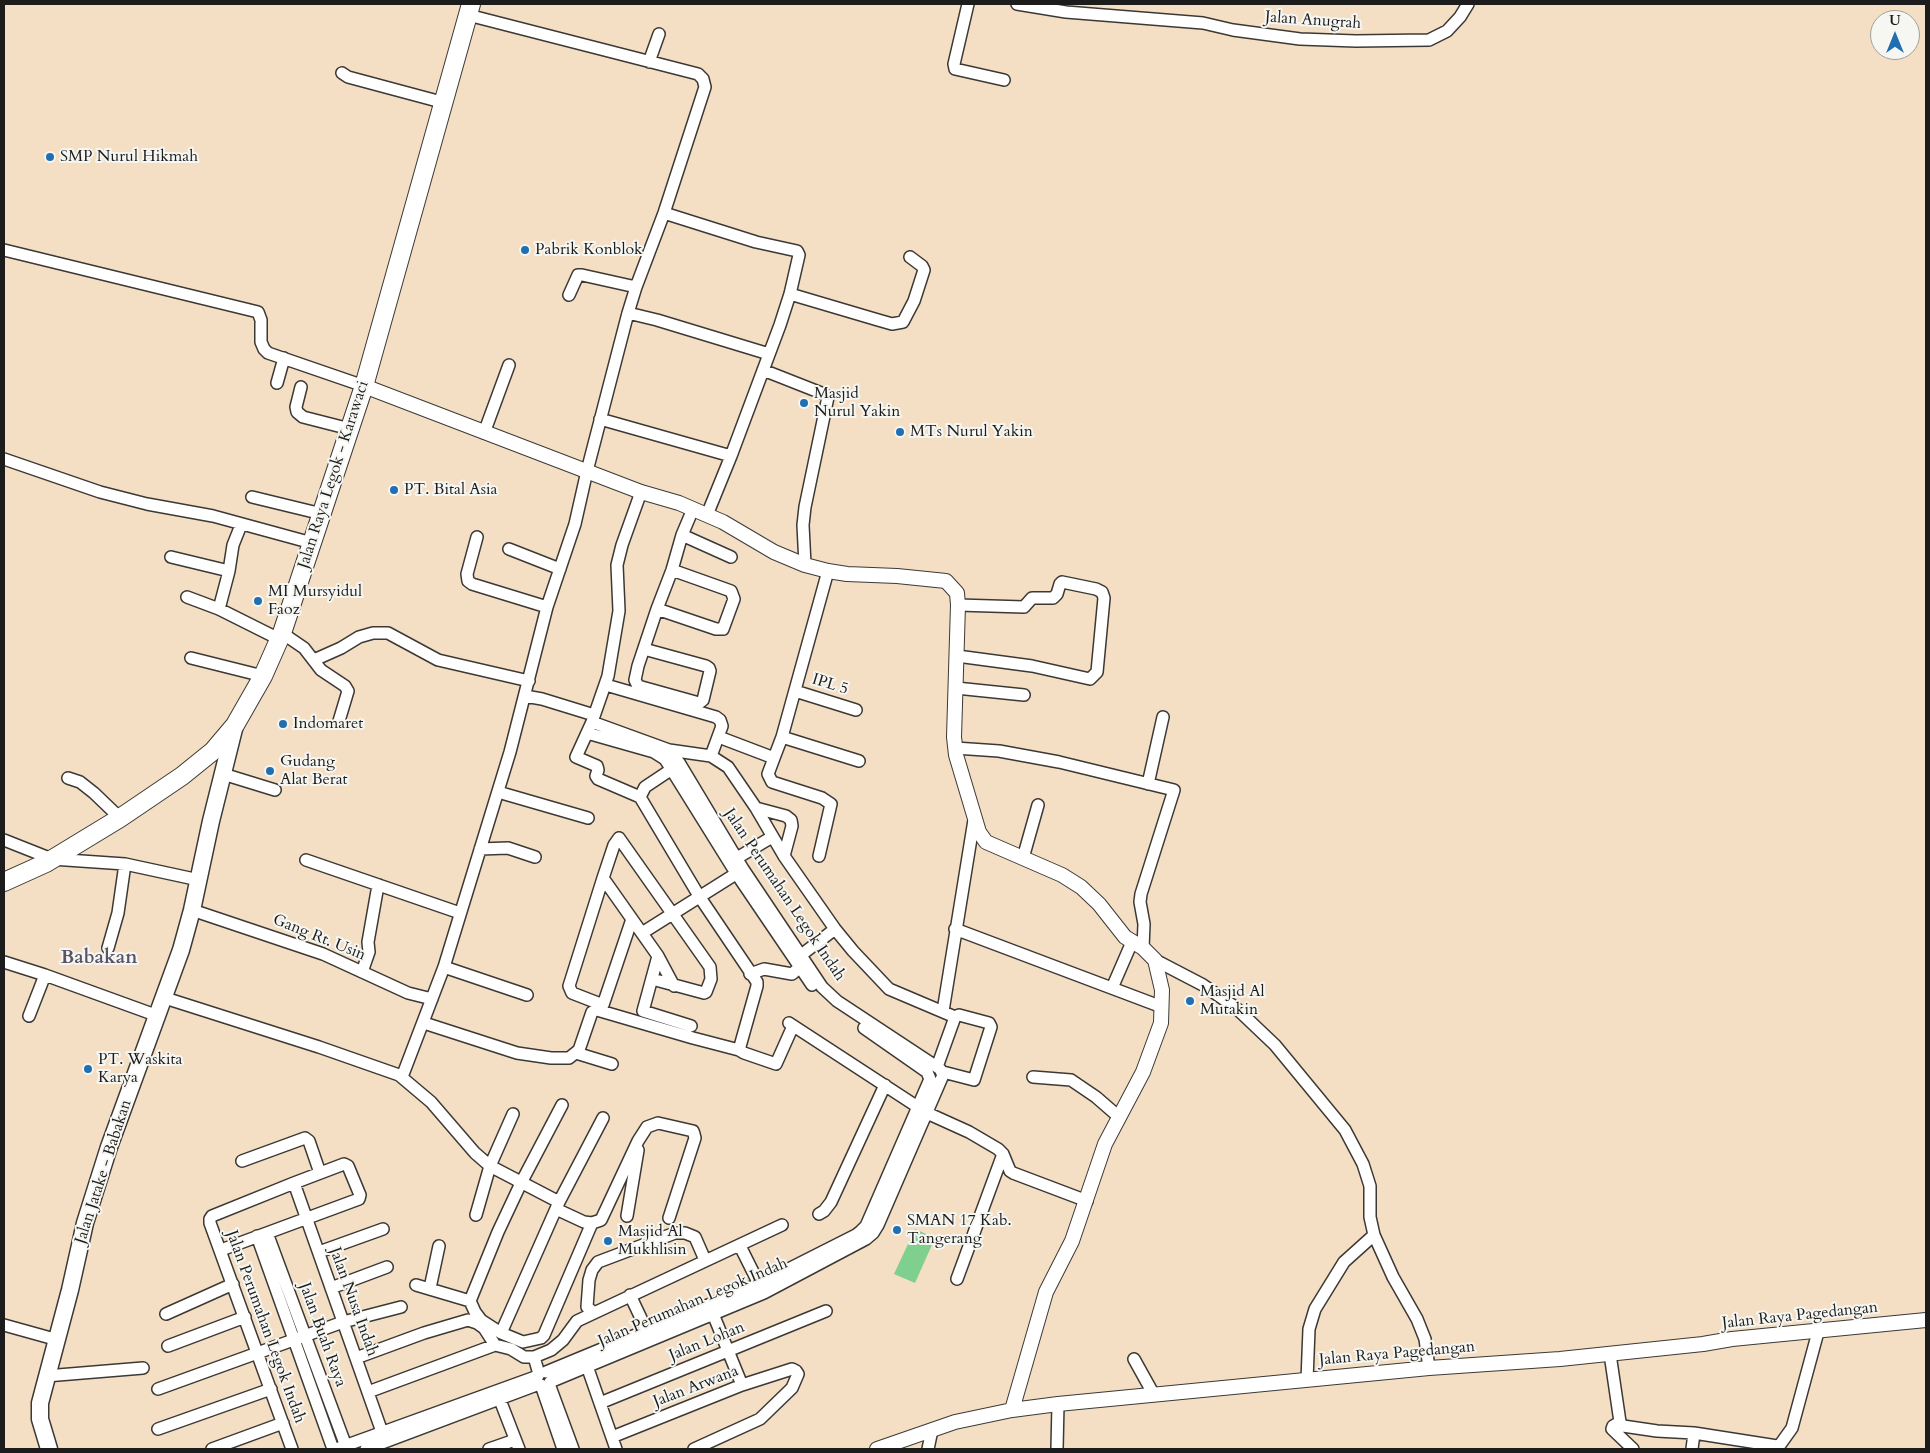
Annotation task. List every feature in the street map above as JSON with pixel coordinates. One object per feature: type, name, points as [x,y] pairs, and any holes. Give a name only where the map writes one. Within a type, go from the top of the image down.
[{"type":"main road","name":"Jalan Raya Legok - Karawaci","points":[[4,882],[52,859],[120,818],[182,776],[213,751],[235,725],[263,676],[280,636],[364,386],[470,9]]},
{"type":"main road","name":"Jalan Jatake - Babakan","points":[[50,1449],[40,1419],[40,1403],[46,1376],[58,1340],[85,1223],[109,1147],[181,950],[235,725]]},
{"type":"street","points":[[968,4],[954,64],[955,69],[1004,80]]},
{"type":"street","name":"Jalan Anugrah","points":[[1017,4],[1066,12],[1203,23],[1233,30],[1300,39],[1429,40],[1447,31],[1460,17],[1468,4]]},
{"type":"street","points":[[402,1077],[444,967],[498,792],[529,681],[547,607],[576,524],[587,471],[628,313],[664,213],[705,87],[704,79],[698,74],[649,62],[470,9]]},
{"type":"street","points":[[649,62],[659,34]]},
{"type":"street","points":[[342,72],[348,77],[445,103]]},
{"type":"street","points":[[664,213],[756,242],[797,251],[800,255],[790,294],[769,354],[707,515]]},
{"type":"street","points":[[4,250],[258,312],[261,320],[261,342],[268,353],[364,386],[641,492],[693,509],[723,522],[774,552],[805,565],[828,572],[946,581],[957,594],[958,605],[955,748],[974,820],[979,832],[986,842],[1062,875],[1082,887],[1099,904],[1125,937],[1155,960],[1203,985],[1235,1007],[1275,1045],[1345,1130],[1363,1164],[1370,1186],[1370,1217],[1374,1235],[1393,1277],[1418,1319],[1425,1339],[1429,1368]]},
{"type":"street","points":[[790,294],[892,324],[903,322],[914,301],[924,270],[922,266],[910,257]]},
{"type":"street","points":[[569,295],[578,275],[636,287]]},
{"type":"street","points":[[628,313],[769,354]]},
{"type":"street","points":[[277,383],[284,358]]},
{"type":"street","points":[[484,433],[509,365]]},
{"type":"street","points":[[763,370],[828,397],[805,507],[803,525],[805,565]]},
{"type":"street","points":[[301,387],[296,407],[297,412],[303,417],[350,429]]},
{"type":"street","points":[[600,419],[731,456]]},
{"type":"street","points":[[4,459],[100,492],[147,504],[213,516],[312,543]]},
{"type":"street","points":[[641,492],[616,565],[619,611],[606,684],[577,758],[596,766],[596,776],[598,779],[640,797],[699,896],[757,982],[739,1050]]},
{"type":"street","points":[[252,497],[322,514]]},
{"type":"street","points":[[644,649],[706,666],[710,672],[703,700],[699,703],[638,686],[635,680],[644,649],[657,609],[672,570],[682,535],[693,509]]},
{"type":"street","points":[[219,609],[234,545],[241,525]]},
{"type":"street","points":[[682,535],[731,557]]},
{"type":"street","points":[[477,537],[467,574],[468,581],[472,584],[547,607]]},
{"type":"street","points":[[509,549],[560,569]]},
{"type":"street","points":[[171,556],[229,571]]},
{"type":"street","points":[[657,609],[716,629],[723,629],[734,600],[731,591],[672,570]]},
{"type":"street","points":[[819,856],[831,804],[822,798],[772,782],[768,774],[782,737],[828,572]]},
{"type":"street","points":[[957,656],[1032,666],[1090,678],[1097,672],[1104,598],[1102,592],[1096,589],[1062,582],[1057,594],[1053,598],[1032,598],[1024,608],[958,605]]},
{"type":"street","points":[[187,597],[219,609],[304,648],[328,675],[345,686],[348,691],[339,722]]},
{"type":"street","points":[[314,660],[341,648],[358,637],[372,633],[388,633],[438,660],[529,681]]},
{"type":"street","points":[[191,658],[263,676]]},
{"type":"street","points":[[606,684],[716,717],[720,720],[722,726],[711,756]]},
{"type":"street","points":[[956,688],[1024,695]]},
{"type":"street","name":"IPL 5","points":[[795,691],[856,710]]},
{"type":"street","points":[[525,696],[542,698],[591,723],[665,753],[711,756],[728,767],[756,808],[784,856],[835,929],[853,952],[889,989],[955,1017],[959,1015],[990,1023],[991,1027],[974,1080],[940,1069],[955,1017]]},
{"type":"street","points":[[1148,784],[1163,717]]},
{"type":"street","points":[[782,737],[859,761]]},
{"type":"street","points":[[724,739],[774,758]]},
{"type":"street","points":[[955,748],[999,751],[1059,762],[1173,789],[1174,792],[1141,894],[1140,902],[1144,924],[1137,945],[1112,988]]},
{"type":"street","name":"Jalan Perumahan Legok Indah","points":[[665,753],[737,858],[740,871]]},
{"type":"street","points":[[640,797],[645,787],[676,767]]},
{"type":"street","name":"Jalan Perumahan Legok Indah","points":[[340,1448],[387,1441],[500,1400],[647,1331],[764,1293],[866,1239],[873,1233],[923,1110],[930,1079],[929,1074],[830,1004],[814,989],[799,961],[740,871],[676,767]]},
{"type":"street","points":[[223,774],[275,790]]},
{"type":"street","points":[[68,778],[80,782],[120,818]]},
{"type":"street","points":[[498,792],[588,818]]},
{"type":"street","points":[[1024,858],[1038,805]]},
{"type":"street","points":[[756,808],[786,816],[791,820],[792,826],[784,856]]},
{"type":"street","points":[[943,1011],[974,820]]},
{"type":"street","points":[[737,858],[772,837]]},
{"type":"street","points":[[632,919],[604,1005],[572,993],[570,986],[602,878],[614,845],[619,838],[710,967],[711,976],[704,993],[652,979]]},
{"type":"street","points":[[4,840],[52,859],[125,864],[199,880]]},
{"type":"street","points":[[480,849],[508,848],[534,857]]},
{"type":"street","points":[[306,860],[460,913]]},
{"type":"street","points":[[108,948],[118,913],[125,864]]},
{"type":"street","points":[[642,933],[740,871]]},
{"type":"street","points":[[602,878],[658,956],[674,986]]},
{"type":"street","points":[[362,972],[369,952],[368,942],[377,891],[380,885]]},
{"type":"street","name":"Gang Rt. Usin","points":[[192,910],[323,954],[408,993],[432,999]]},
{"type":"street","points":[[750,974],[764,969],[792,974],[799,961],[835,929]]},
{"type":"street","points":[[956,929],[1162,1007]]},
{"type":"street","points":[[658,956],[643,1010],[691,1026]]},
{"type":"street","points":[[1012,1410],[1046,1292],[1072,1241],[1105,1144],[1143,1072],[1161,1023],[1162,990],[1155,960]]},
{"type":"street","name":"Jalan Perumahan Legok Indah","points":[[366,1449],[543,1380],[587,1366],[711,1310],[856,1235],[866,1226],[923,1110],[943,1075],[940,1069],[837,1001],[822,988],[799,961]]},
{"type":"street","points":[[4,962],[158,1016]]},
{"type":"street","points":[[444,967],[527,995]]},
{"type":"street","points":[[29,1016],[45,975]]},
{"type":"street","points":[[165,998],[363,1061],[402,1077],[431,1102],[475,1153],[490,1166],[584,1222],[592,1223],[601,1220],[638,1141],[647,1127],[658,1123],[693,1131],[695,1138],[669,1218]]},
{"type":"street","points":[[424,1023],[517,1053],[558,1059],[568,1058],[576,1053],[592,1012],[597,1010],[739,1050],[744,1054],[776,1064],[791,1024],[923,1110],[969,1132],[998,1149],[1003,1154],[1010,1171],[1013,1173],[1086,1201]]},
{"type":"street","points":[[576,1053],[612,1064]]},
{"type":"street","points":[[1033,1077],[1071,1080],[1096,1096],[1119,1118]]},
{"type":"street","points":[[819,1214],[831,1202],[884,1085]]},
{"type":"street","points":[[562,1105],[521,1183],[498,1232],[470,1301],[481,1320],[501,1333],[523,1342],[541,1338],[544,1335],[592,1223]]},
{"type":"street","points":[[476,1215],[490,1166],[513,1114]]},
{"type":"street","points":[[501,1333],[558,1205],[603,1118]]},
{"type":"street","points":[[242,1161],[305,1138],[310,1141],[320,1173]]},
{"type":"street","points":[[627,1216],[638,1141]]},
{"type":"street","points":[[957,1279],[1003,1154]]},
{"type":"street","points":[[221,1250],[360,1197],[346,1164],[294,1183]]},
{"type":"street","name":"Jalan Perumahan Legok Indah","points":[[292,1449],[210,1223],[212,1216],[294,1183]]},
{"type":"street","name":"Jalan Nusa Indah","points":[[294,1183],[387,1441]]},
{"type":"street","points":[[368,1392],[495,1345],[524,1357],[534,1357],[551,1350],[563,1340],[577,1321],[782,1225]]},
{"type":"street","points":[[319,1252],[383,1229]]},
{"type":"street","points":[[594,1312],[587,1307],[589,1280],[592,1270],[598,1262],[675,1233],[685,1233],[695,1237],[705,1260]]},
{"type":"street","name":"Jalan Buah Raya","points":[[262,1235],[340,1448]]},
{"type":"street","points":[[1307,1380],[1309,1329],[1315,1309],[1344,1262],[1374,1235]]},
{"type":"street","points":[[430,1288],[439,1246]]},
{"type":"street","points":[[740,1246],[760,1284]]},
{"type":"street","points":[[331,1288],[388,1267]]},
{"type":"street","points":[[166,1314],[233,1284]]},
{"type":"street","points":[[416,1285],[470,1301]]},
{"type":"street","points":[[630,1295],[647,1331]]},
{"type":"street","points":[[158,1389],[343,1322],[401,1307]]},
{"type":"street","points":[[711,1310],[742,1385]]},
{"type":"street","name":"Jalan Lohan","points":[[600,1403],[826,1311]]},
{"type":"street","points":[[168,1346],[245,1317]]},
{"type":"street","points":[[356,1358],[424,1333],[468,1320],[478,1323],[484,1328],[495,1345]]},
{"type":"street","name":"Jalan Raya Pagedangan","points":[[877,1449],[956,1422],[1012,1410],[1058,1404],[1429,1368],[1610,1354],[1732,1339],[1926,1320]]},
{"type":"street","points":[[4,1325],[58,1340]]},
{"type":"street","points":[[1610,1354],[1620,1422],[1627,1427],[1694,1433],[1777,1448],[1792,1428],[1818,1332]]},
{"type":"street","points":[[534,1357],[574,1449]]},
{"type":"street","points":[[1134,1359],[1154,1395]]},
{"type":"street","points":[[587,1366],[616,1449]]},
{"type":"street","points":[[46,1376],[143,1368]]},
{"type":"street","name":"Jalan Arwana","points":[[612,1437],[742,1385],[792,1369],[798,1374],[795,1383],[760,1419],[694,1449]]},
{"type":"street","points":[[543,1380],[563,1449]]},
{"type":"street","points":[[158,1429],[271,1389]]},
{"type":"street","points":[[489,1449],[517,1445],[500,1400]]},
{"type":"street","points":[[1057,1449],[1058,1404]]},
{"type":"street","points":[[1620,1422],[1613,1426],[1612,1429],[1633,1449]]},
{"type":"street","points":[[212,1449],[283,1423]]},
{"type":"street","points":[[928,1449],[932,1430]]},
{"type":"street","points":[[1692,1449],[1694,1433]]},
{"type":"green space","points":[[915,1229],[935,1238],[915,1283],[894,1274]]},
{"type":"place","name":"SMP Nurul Hikmah","points":[[50,157]]},
{"type":"place","name":"Pabrik Konblok","points":[[525,250]]},
{"type":"place","name":"Masjid Nurul Yakin","points":[[804,403]]},
{"type":"place","name":"MTs Nurul Yakin","points":[[900,432]]},
{"type":"place","name":"PT. Bital Asia","points":[[394,490]]},
{"type":"place","name":"MI Mursyidul Faoz","points":[[258,601]]},
{"type":"place","name":"Indomaret","points":[[283,724]]},
{"type":"place","name":"Gudang Alat Berat","points":[[270,771]]},
{"type":"place","name":"Masjid Al Mutakin","points":[[1190,1001]]},
{"type":"place","name":"PT. Waskita Karya","points":[[88,1069]]},
{"type":"place","name":"SMAN 17 Kab. Tangerang","points":[[897,1230]]},
{"type":"place","name":"Masjid Al Mukhlisin","points":[[608,1241]]},
{"type":"district","name":"Babakan","points":[[99,959]]}]
